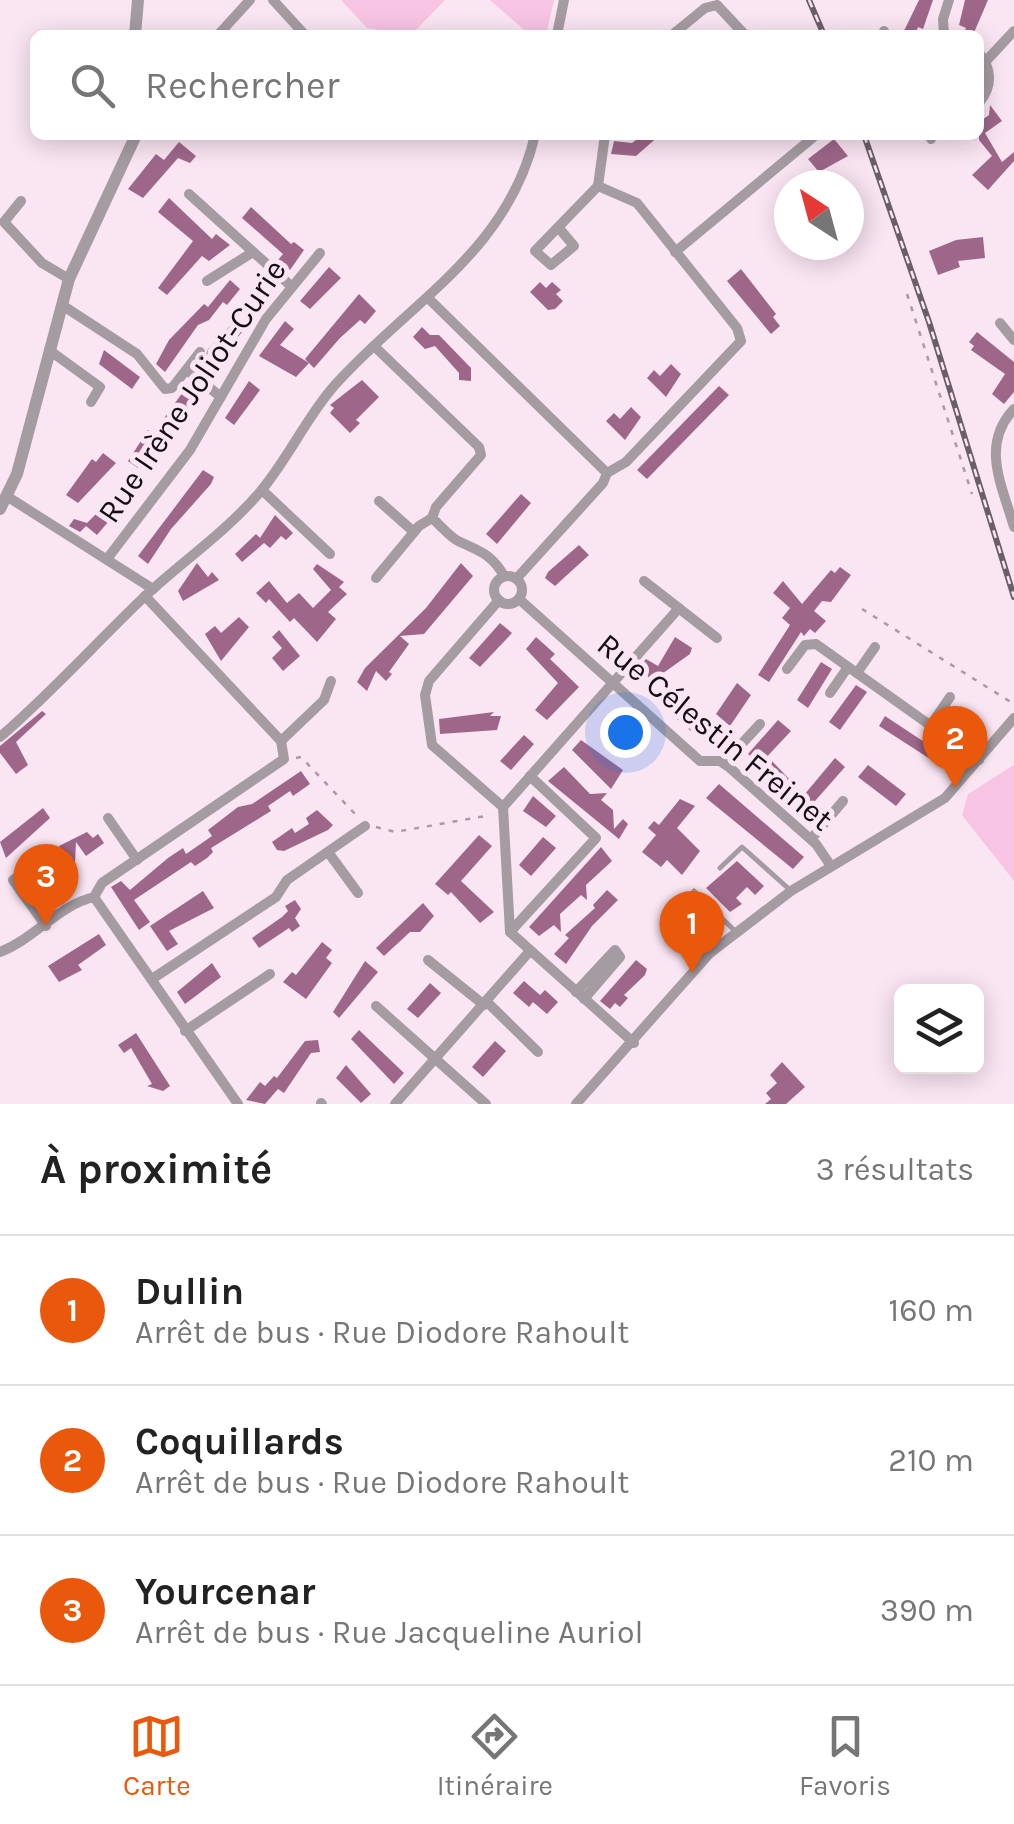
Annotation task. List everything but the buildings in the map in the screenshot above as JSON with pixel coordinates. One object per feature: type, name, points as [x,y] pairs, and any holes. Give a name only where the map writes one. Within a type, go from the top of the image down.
[{"type":"street","points":[[135,30],[138,0]]},
{"type":"street","points":[[223,30],[250,0]]},
{"type":"street","points":[[273,0],[300,30]]},
{"type":"street","points":[[558,30],[564,0]]},
{"type":"street","points":[[944,30],[949,0]]},
{"type":"street","points":[[678,30],[704,8],[717,4],[740,30]]},
{"type":"street","points":[[984,53],[998,48],[1014,31]]},
{"type":"street","points":[[984,64],[990,84],[984,94]]},
{"type":"street","points":[[0,952],[78,902],[94,897],[102,884],[284,759],[280,741],[149,592],[108,559],[4,503],[69,279],[134,140]]},
{"type":"street","points":[[0,738],[149,592],[262,490],[332,388],[430,299],[489,236],[516,187],[533,140]]},
{"type":"street","points":[[558,227],[598,186],[604,140]]},
{"type":"street","points":[[675,252],[810,140]]},
{"type":"street","points":[[517,578],[603,483],[607,473],[626,462],[741,340],[737,328],[631,198],[598,186]]},
{"type":"street","points":[[189,194],[290,286]]},
{"type":"street","points":[[21,201],[4,222],[42,263],[69,279]]},
{"type":"street","points":[[207,281],[253,252]]},
{"type":"street","name":"Rue Irène Joliot-Curie","points":[[108,559],[190,450],[290,286],[320,253]]},
{"type":"street","points":[[430,299],[607,473]]},
{"type":"street","points":[[62,304],[137,354],[166,389],[188,370],[200,352]]},
{"type":"street","points":[[1000,322],[1014,340]]},
{"type":"street","points":[[374,346],[478,447],[481,455],[436,507],[432,518],[414,532],[376,578]]},
{"type":"street","points":[[48,350],[100,387],[91,402]]},
{"type":"street","points":[[188,370],[221,397]]},
{"type":"street","points":[[1014,409],[996,436],[993,458],[1014,526]]},
{"type":"street","points":[[262,490],[330,554]]},
{"type":"street","points":[[379,501],[414,532]]},
{"type":"street","points":[[432,518],[457,540],[477,546],[504,576]]},
{"type":"street","points":[[504,576],[517,578]]},
{"type":"street","points":[[498,600],[494,587],[504,576]]},
{"type":"street","points":[[498,600],[509,604],[520,599],[523,590],[517,578]]},
{"type":"street","points":[[644,581],[716,638]]},
{"type":"street","name":"Rue Célestin Freinet","points":[[520,599],[700,761],[724,763],[811,839],[831,866]]},
{"type":"street","points":[[498,600],[430,681],[425,695],[432,745],[503,810]]},
{"type":"street","points":[[634,1043],[510,932],[503,810],[679,608]]},
{"type":"street","points":[[787,668],[810,643],[980,760]]},
{"type":"street","points":[[830,693],[875,647]]},
{"type":"street","points":[[280,741],[324,700],[331,681]]},
{"type":"street","points":[[931,724],[950,696]]},
{"type":"street","points":[[576,1104],[710,953],[791,891],[934,806],[980,760],[1014,718]]},
{"type":"street","points":[[724,763],[760,724]]},
{"type":"street","points":[[510,932],[596,838],[530,776]]},
{"type":"street","points":[[811,839],[843,801]]},
{"type":"street","points":[[108,818],[137,860]]},
{"type":"street","points":[[152,979],[276,898],[287,880],[362,822]]},
{"type":"street","points":[[328,852],[358,893]]},
{"type":"street","points":[[46,926],[13,880],[49,854]]},
{"type":"street","points":[[94,897],[104,905],[238,1104]]},
{"type":"street","points":[[395,1104],[529,952]]},
{"type":"street","points":[[428,960],[538,1052]]},
{"type":"street","points":[[186,1030],[270,974]]},
{"type":"street","points":[[376,1006],[486,1104]]},
{"type":"lane","points":[[720,868],[742,847],[791,891]]},
{"type":"lane","points":[[694,891],[737,933]]},
{"type":"path","points":[[907,294],[972,494]]},
{"type":"path","points":[[862,609],[1014,704]]},
{"type":"path","points":[[284,759],[301,757],[362,822],[396,832],[503,810]]},
{"type":"shaded area","points":[[341,0],[445,0],[416,30],[367,28]]},
{"type":"shaded area","points":[[490,0],[554,0],[547,30],[524,30]]},
{"type":"shaded area","points":[[1014,765],[1014,881],[962,815],[968,794]]},
{"type":"railway","points":[[809,0],[822,30]]},
{"type":"railway","points":[[866,140],[929,322],[1014,597]]},
{"type":"place","name":"Coquillards","points":[[955,788]]},
{"type":"place","name":"Yourcenar","points":[[46,926]]},
{"type":"place","name":"Dullin","points":[[692,973]]}]
